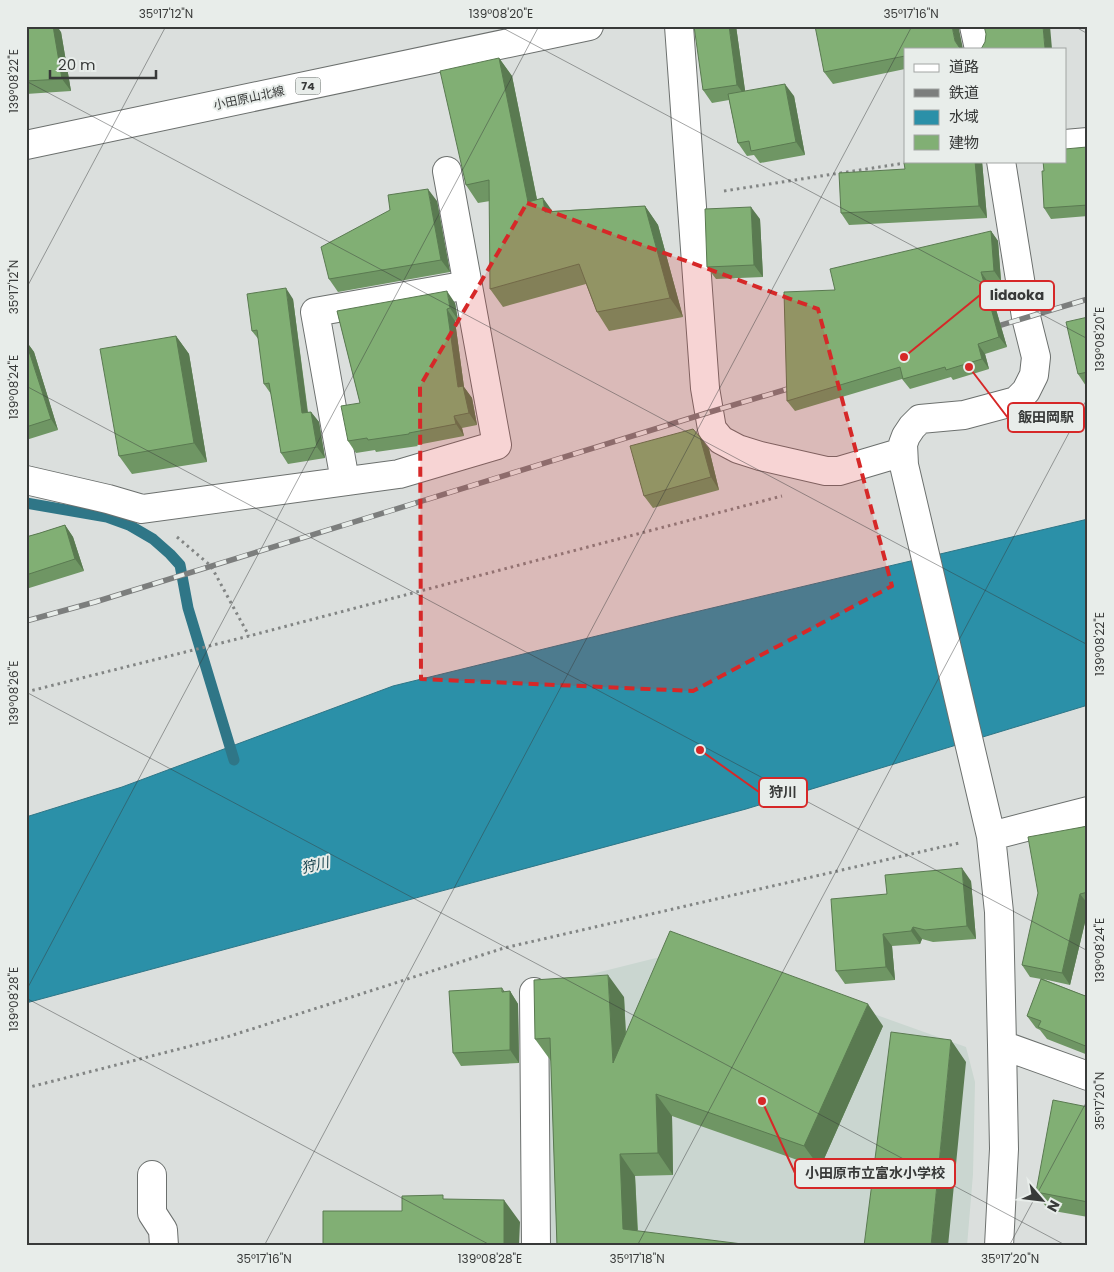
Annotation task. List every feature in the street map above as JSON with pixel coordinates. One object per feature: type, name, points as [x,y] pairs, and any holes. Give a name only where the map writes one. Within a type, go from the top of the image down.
[{"type":"street","name":"小田原山北線","points":[[26,145],[589,26]]},
{"type":"street","points":[[679,26],[704,388],[712,429],[721,440],[738,449],[826,471],[839,471],[904,458]]},
{"type":"street","points":[[974,26],[979,48]]},
{"type":"street","points":[[1066,144],[1088,142]]},
{"type":"street","points":[[999,1246],[1004,1149],[1002,1045],[999,912],[991,836],[904,458],[903,444],[912,427],[920,419],[964,414],[1016,401],[1026,391],[1034,375],[1036,357],[1026,317],[1001,162]]},
{"type":"street","points":[[26,480],[142,509],[399,474],[497,445],[447,172]]},
{"type":"street","points":[[345,481],[315,312],[468,284]]},
{"type":"street","points":[[991,836],[1088,811]]},
{"type":"street","points":[[534,992],[536,1246]]},
{"type":"street","points":[[1002,1045],[1088,1076]]},
{"type":"street","points":[[152,1175],[152,1213],[163,1230],[164,1246]]},
{"type":"path","points":[[691,196],[912,162]]},
{"type":"path","points":[[26,692],[249,636],[784,495]]},
{"type":"path","points":[[142,509],[212,566],[249,636]]},
{"type":"path","points":[[26,1088],[230,1036],[504,948],[991,836]]},
{"type":"highlighted area","points":[[527,203],[818,309],[892,586],[693,691],[421,679],[420,386]]},
{"type":"shaded area","points":[[692,949],[966,1047],[975,1082],[973,1174],[967,1246],[551,1246],[548,985]]},
{"type":"water","points":[[1088,519],[1088,705],[746,809],[26,1003],[26,817],[122,787],[393,686]]},
{"type":"building","points":[[26,26],[53,26],[62,79],[26,81]]},
{"type":"building","points":[[694,26],[729,26],[737,85],[703,90]]},
{"type":"building","points":[[815,26],[952,26],[955,41],[960,48],[904,48],[904,56],[824,72]]},
{"type":"building","points":[[984,26],[1043,26],[1045,48],[982,48],[986,34]]},
{"type":"building","points":[[499,58],[528,202],[543,198],[545,212],[645,206],[670,298],[597,312],[579,264],[490,289],[489,180],[466,185],[440,71]]},
{"type":"building","points":[[785,84],[796,142],[751,151],[749,141],[738,143],[728,94]]},
{"type":"building","points":[[1087,147],[1088,205],[1044,208],[1043,162],[1066,162],[1066,149]]},
{"type":"building","points":[[975,162],[979,206],[841,213],[839,173],[905,169],[904,163]]},
{"type":"building","points":[[428,189],[441,260],[329,279],[321,247],[390,210],[388,195]]},
{"type":"building","points":[[751,207],[754,265],[707,267],[705,209]]},
{"type":"building","points":[[991,231],[994,271],[981,272],[999,337],[978,344],[982,359],[946,370],[945,367],[903,379],[900,367],[787,401],[784,292],[835,290],[830,269]]},
{"type":"building","points":[[286,288],[302,413],[311,412],[317,447],[281,453],[269,383],[264,384],[257,330],[252,331],[247,294]]},
{"type":"building","points":[[447,291],[450,308],[447,309],[458,387],[463,386],[469,413],[454,416],[456,424],[409,434],[348,441],[341,406],[360,403],[337,311]]},
{"type":"building","points":[[1088,317],[1088,372],[1078,374],[1066,322]]},
{"type":"building","points":[[176,336],[194,443],[119,456],[100,349]]},
{"type":"building","points":[[26,342],[51,419],[26,427]]},
{"type":"building","points":[[693,429],[700,437],[711,477],[644,496],[630,446]]},
{"type":"building","points":[[65,525],[75,559],[26,575],[26,537]]},
{"type":"building","points":[[1088,826],[1088,892],[1080,894],[1062,973],[1022,965],[1038,893],[1028,837]]},
{"type":"building","points":[[962,868],[967,926],[925,930],[913,927],[911,931],[883,934],[886,967],[836,971],[831,899],[887,894],[885,875]]},
{"type":"building","points":[[670,931],[868,1004],[804,1146],[656,1094],[658,1153],[620,1154],[623,1229],[758,1246],[557,1246],[550,1038],[535,1039],[534,980],[608,975],[613,1063]]},
{"type":"building","points":[[1041,979],[1088,997],[1088,1047],[1038,1027],[1041,1021],[1027,1016]]},
{"type":"building","points":[[502,988],[502,992],[510,991],[510,1050],[453,1053],[449,991]]},
{"type":"building","points":[[891,1032],[951,1040],[931,1246],[864,1246]]},
{"type":"building","points":[[1053,1100],[1088,1107],[1088,1202],[1036,1192]]},
{"type":"building","points":[[443,1195],[443,1199],[504,1200],[504,1246],[323,1246],[323,1211],[402,1211],[402,1196]]},
{"type":"waterway","points":[[26,503],[107,517],[129,525],[153,539],[180,565],[188,608],[234,760]]},
{"type":"railway","points":[[988,329],[1088,299]]},
{"type":"railway","points":[[26,621],[95,602],[801,385]]},
{"type":"place","name":"Iidaoka","points":[[904,357]]},
{"type":"place","name":"飯田岡駅","points":[[969,367]]},
{"type":"place","name":"狩川","points":[[700,750]]},
{"type":"place","name":"小田原市立富水小学校","points":[[762,1101]]}]
